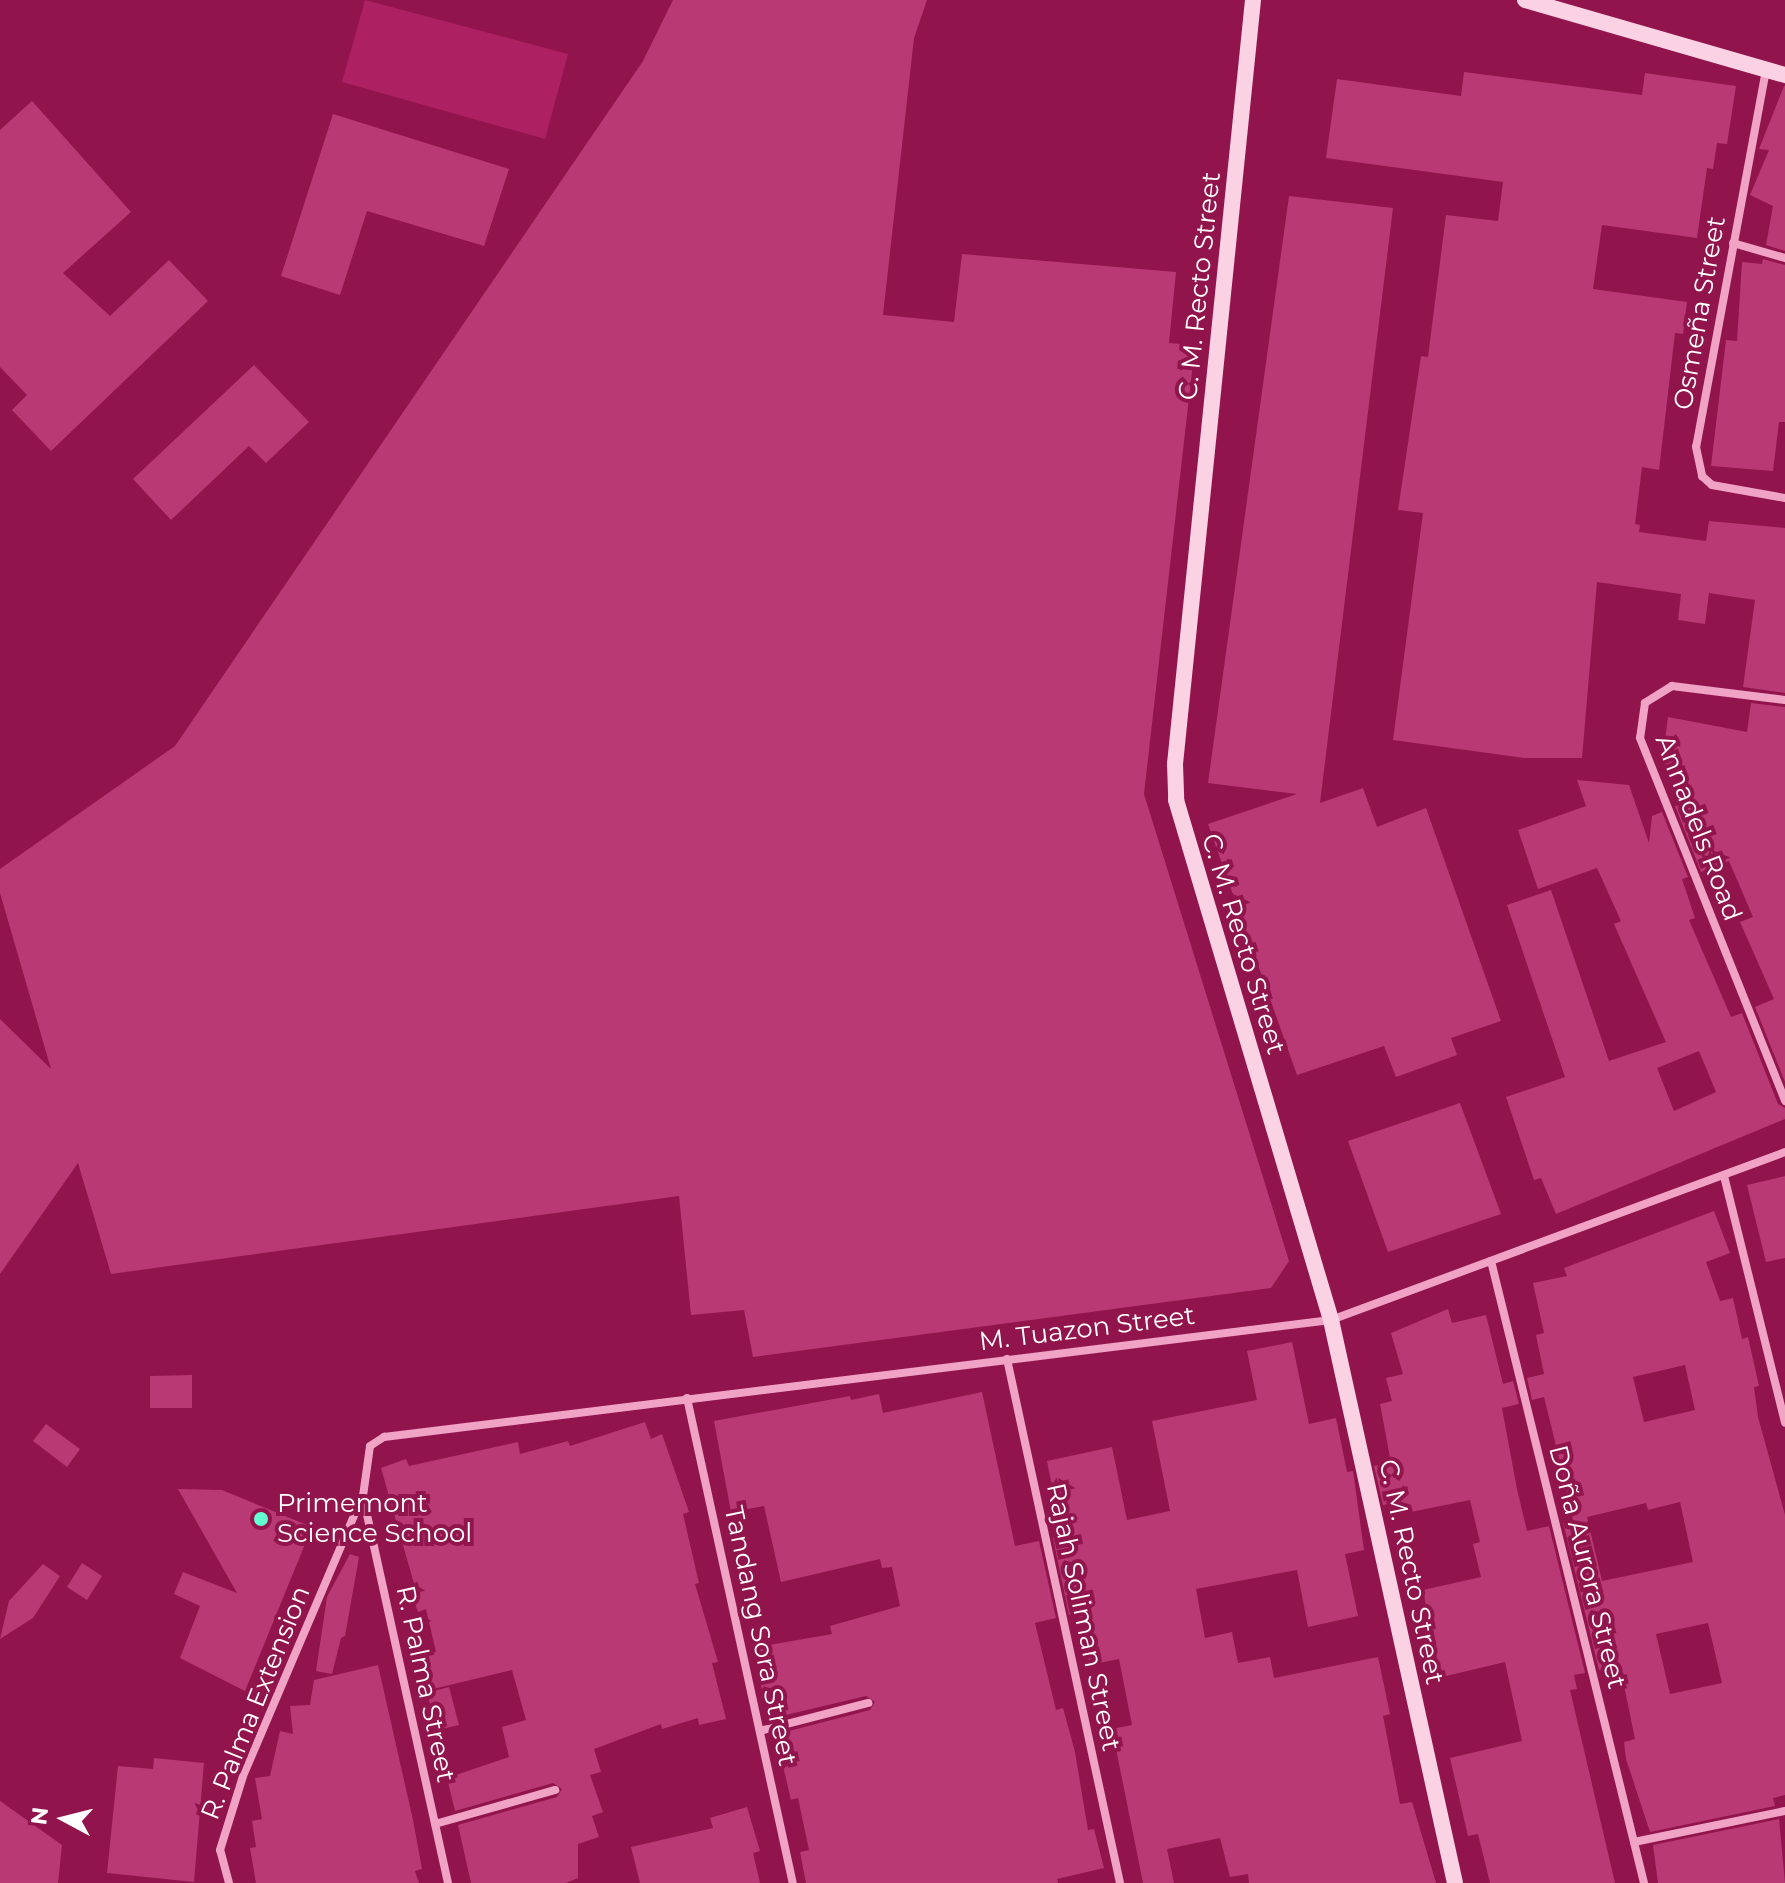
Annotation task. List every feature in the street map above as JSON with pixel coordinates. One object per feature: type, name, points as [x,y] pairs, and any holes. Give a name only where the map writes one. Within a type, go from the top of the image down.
[{"type":"street","name":"C. M. Recto Street","points":[[1253,0],[1175,764],[1176,800],[1331,1320],[1455,1883]]},
{"type":"street","points":[[1525,0],[1785,75]]},
{"type":"street","name":"Osmeña Street","points":[[1766,70],[1733,243],[1697,463],[1712,485],[1785,498]]},
{"type":"street","points":[[1733,243],[1785,258]]},
{"type":"street","name":"Annadels Road","points":[[1785,700],[1672,686],[1645,703],[1640,738],[1785,1101]]},
{"type":"street","name":"M. Tuazon Street","points":[[370,1446],[384,1437],[1331,1320],[1785,1152]]},
{"type":"street","points":[[1724,1176],[1785,1423]]},
{"type":"street","name":"Doña Aurora Street","points":[[1491,1261],[1644,1883]]},
{"type":"street","name":"Rajah Soliman Street","points":[[1007,1359],[1120,1883]]},
{"type":"street","name":"Tandang Sora Street","points":[[687,1398],[793,1883]]},
{"type":"street","name":"R. Palma Street","points":[[370,1446],[363,1496],[448,1883]]},
{"type":"street","name":"R. Palma Extension","points":[[229,1883],[220,1850],[243,1776],[363,1496]]},
{"type":"street","points":[[760,1731],[868,1703]]},
{"type":"street","points":[[435,1824],[555,1790]]},
{"type":"street","points":[[1634,1842],[1785,1811]]},
{"type":"shaded area","points":[[365,0],[568,54],[545,139],[342,82]]},
{"type":"building","points":[[673,0],[927,0],[914,38],[883,315],[954,322],[962,254],[1176,272],[1169,343],[1195,345],[1144,794],[1289,1261],[1271,1288],[753,1357],[744,1310],[691,1315],[679,1196],[111,1274],[78,1163],[0,1274],[0,1019],[51,1069],[0,893],[0,869],[175,746],[643,61]]},
{"type":"building","points":[[1464,72],[1642,95],[1645,73],[1736,86],[1727,144],[1717,143],[1713,169],[1707,168],[1697,238],[1602,225],[1593,289],[1687,302],[1683,334],[1675,333],[1659,470],[1642,467],[1635,524],[1640,525],[1639,532],[1706,541],[1709,521],[1785,528],[1785,693],[1743,687],[1755,600],[1709,593],[1705,624],[1678,620],[1681,594],[1597,582],[1582,758],[1524,758],[1393,740],[1423,513],[1398,510],[1421,356],[1428,357],[1446,215],[1498,221],[1503,182],[1326,158],[1337,79],[1461,96]]},
{"type":"building","points":[[1784,86],[1785,251],[1766,245],[1773,206],[1750,195],[1769,150],[1759,149]]},
{"type":"building","points":[[32,101],[131,212],[63,273],[110,316],[169,260],[208,301],[51,451],[12,410],[27,395],[0,367],[0,130]]},
{"type":"building","points":[[333,114],[509,169],[484,246],[367,211],[340,295],[281,276]]},
{"type":"building","points":[[1289,196],[1393,208],[1320,803],[1363,788],[1377,827],[1426,808],[1501,1021],[1451,1038],[1457,1055],[1396,1077],[1384,1046],[1297,1075],[1208,824],[1297,794],[1208,783]]},
{"type":"building","points":[[1763,259],[1785,265],[1785,422],[1779,422],[1773,471],[1711,466],[1726,340],[1737,341],[1742,262],[1762,264]]},
{"type":"building","points":[[254,365],[309,422],[266,463],[249,446],[171,520],[133,479]]},
{"type":"building","points":[[1751,703],[1785,707],[1785,1082],[1755,1007],[1774,999],[1740,922],[1753,917],[1729,861],[1701,872],[1675,806],[1681,803],[1685,766],[1662,764],[1668,717],[1747,732]]},
{"type":"building","points":[[1577,780],[1629,785],[1649,843],[1652,816],[1662,812],[1688,877],[1682,879],[1695,918],[1689,920],[1731,1017],[1742,1013],[1778,1104],[1785,1108],[1785,1119],[1556,1214],[1541,1178],[1534,1180],[1506,1097],[1565,1077],[1507,905],[1551,890],[1609,1061],[1666,1042],[1614,924],[1621,921],[1597,868],[1538,889],[1518,830],[1586,806]],"holes":[[[1699,1051],[1716,1092],[1674,1111],[1657,1068]]]},
{"type":"building","points":[[1460,1103],[1501,1214],[1388,1252],[1348,1141]]},
{"type":"building","points":[[1785,1176],[1785,1258],[1766,1262],[1747,1185]]},
{"type":"building","points":[[1714,1211],[1730,1253],[1706,1262],[1720,1301],[1733,1298],[1742,1339],[1748,1337],[1759,1386],[1754,1387],[1758,1417],[1785,1515],[1785,1795],[1773,1798],[1775,1806],[1650,1832],[1626,1759],[1624,1742],[1635,1739],[1620,1666],[1599,1670],[1563,1522],[1573,1520],[1544,1397],[1532,1400],[1527,1378],[1544,1374],[1536,1335],[1544,1333],[1533,1283],[1567,1276],[1564,1268]],"holes":[[[1685,1365],[1695,1410],[1644,1422],[1633,1377]],[[1680,1502],[1693,1562],[1602,1581],[1587,1517],[1646,1503],[1648,1510]],[[1708,1623],[1722,1683],[1670,1694],[1656,1634]]]},
{"type":"building","points":[[1448,1309],[1452,1323],[1486,1315],[1503,1384],[1513,1381],[1519,1404],[1502,1408],[1517,1489],[1527,1531],[1549,1526],[1585,1673],[1574,1675],[1577,1689],[1570,1690],[1615,1883],[1490,1883],[1478,1834],[1468,1836],[1450,1758],[1522,1741],[1505,1662],[1442,1677],[1434,1647],[1423,1590],[1481,1577],[1473,1544],[1480,1542],[1470,1500],[1401,1514],[1398,1502],[1383,1505],[1374,1466],[1391,1463],[1380,1404],[1392,1401],[1386,1378],[1403,1374],[1391,1333]]},
{"type":"building","points":[[1292,1342],[1309,1424],[1336,1418],[1347,1472],[1353,1471],[1364,1550],[1345,1554],[1358,1616],[1308,1627],[1297,1570],[1196,1589],[1205,1638],[1232,1632],[1238,1663],[1270,1657],[1274,1678],[1378,1657],[1390,1714],[1383,1716],[1400,1804],[1412,1802],[1436,1883],[1249,1883],[1248,1874],[1230,1877],[1220,1838],[1167,1849],[1174,1883],[1143,1883],[1112,1729],[1132,1725],[1119,1659],[1089,1665],[1078,1613],[1069,1615],[1053,1538],[1062,1537],[1047,1461],[1112,1447],[1127,1520],[1170,1511],[1152,1421],[1257,1400],[1247,1351]]},
{"type":"building","points":[[192,1375],[192,1408],[150,1408],[150,1376]]},
{"type":"building","points":[[982,1392],[1015,1546],[1039,1541],[1056,1618],[1035,1623],[1056,1710],[1063,1708],[1075,1752],[1088,1830],[1094,1829],[1104,1868],[1057,1879],[1058,1883],[806,1883],[800,1852],[809,1850],[798,1798],[791,1800],[783,1766],[796,1763],[785,1732],[870,1710],[875,1702],[866,1696],[769,1719],[752,1648],[832,1634],[830,1626],[900,1606],[892,1567],[882,1568],[880,1559],[781,1582],[764,1506],[731,1512],[714,1421],[850,1396],[851,1400],[879,1394],[883,1413]]},
{"type":"building","points":[[645,1422],[651,1439],[662,1434],[689,1512],[683,1514],[699,1583],[695,1584],[718,1662],[712,1663],[726,1719],[699,1725],[698,1718],[662,1729],[661,1724],[594,1749],[601,1772],[590,1775],[603,1812],[592,1816],[599,1837],[578,1844],[578,1878],[566,1883],[471,1883],[458,1825],[557,1797],[562,1789],[553,1783],[455,1811],[447,1778],[509,1757],[502,1727],[526,1720],[512,1670],[433,1689],[425,1654],[436,1652],[426,1609],[418,1612],[410,1589],[415,1587],[381,1468],[406,1459],[409,1466],[518,1442],[520,1454],[568,1441],[570,1446]]},
{"type":"building","points":[[46,1424],[80,1449],[67,1467],[33,1441]]},
{"type":"building","points":[[178,1489],[222,1490],[312,1527],[245,1691],[180,1658],[200,1606],[174,1594],[183,1572],[237,1593]]},
{"type":"building","points":[[350,1554],[359,1557],[345,1636],[341,1638],[332,1674],[316,1671],[327,1597]]},
{"type":"building","points":[[82,1563],[102,1576],[87,1600],[67,1587]]},
{"type":"building","points":[[43,1564],[60,1576],[33,1618],[0,1639],[9,1601]]},
{"type":"building","points":[[378,1665],[413,1820],[422,1869],[415,1871],[419,1883],[256,1883],[250,1848],[256,1847],[252,1821],[262,1819],[255,1778],[270,1776],[280,1731],[293,1734],[290,1706],[310,1705],[314,1680]]},
{"type":"building","points":[[449,1687],[459,1725],[437,1730],[427,1693]]},
{"type":"building","points":[[154,1758],[204,1763],[194,1882],[107,1873],[118,1766],[153,1769]]},
{"type":"building","points":[[0,1801],[62,1845],[58,1883],[0,1883]]},
{"type":"building","points":[[747,1807],[760,1851],[753,1853],[760,1883],[640,1883],[631,1847],[713,1828],[710,1818]]},
{"type":"building","points":[[1779,1819],[1785,1883],[1658,1883],[1653,1845]]},
{"type":"place","name":"Primemont Science School","points":[[261,1519]]}]
